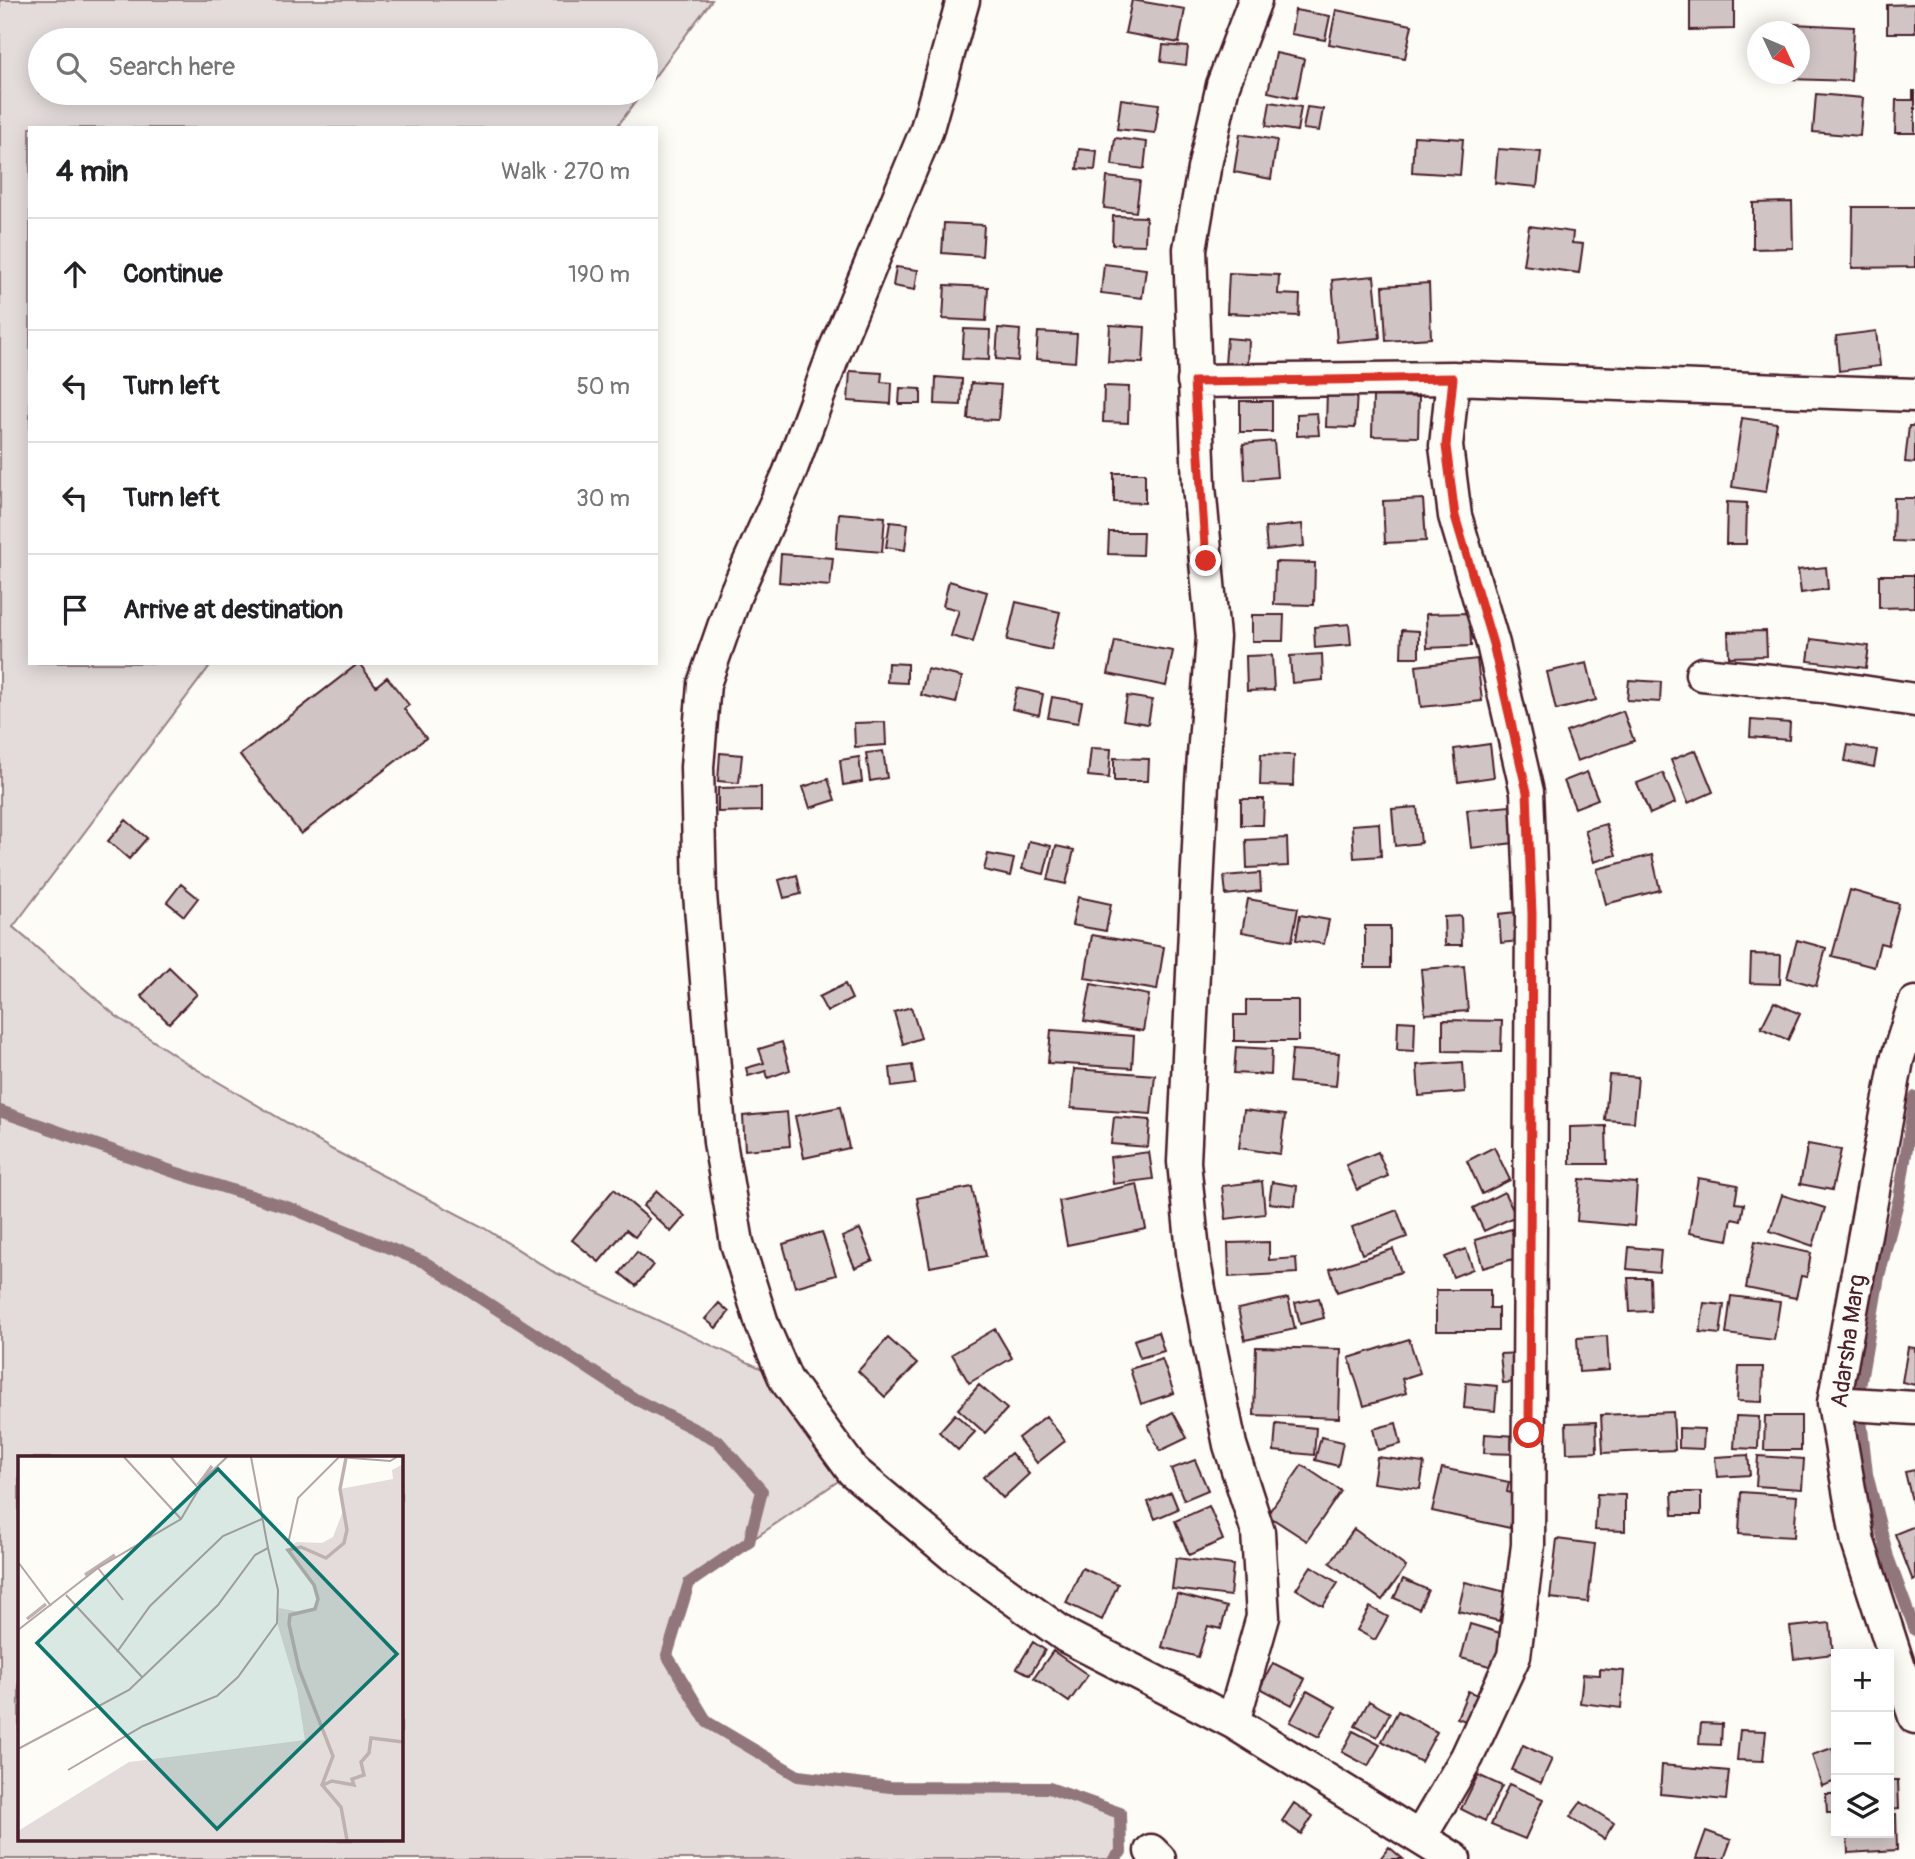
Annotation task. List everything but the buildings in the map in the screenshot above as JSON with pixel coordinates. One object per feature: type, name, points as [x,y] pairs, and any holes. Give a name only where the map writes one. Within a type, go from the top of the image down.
[{"type":"street","points":[[963,0],[926,132],[836,348],[789,474],[735,595],[704,684],[698,767],[700,894],[720,1142],[737,1242],[763,1327],[786,1380],[853,1471],[958,1559],[1066,1636],[1233,1722],[1454,1859]]},
{"type":"street","points":[[1233,1722],[1263,1617],[1258,1532],[1230,1446],[1210,1347],[1194,1262],[1184,1162],[1202,783],[1213,637],[1199,486],[1190,249],[1223,85],[1255,0]]},
{"type":"street","points":[[1194,382],[1453,378],[1915,395]]},
{"type":"street","points":[[1420,1837],[1468,1757],[1514,1656],[1528,1545],[1532,914],[1527,792],[1493,644],[1455,516],[1446,446],[1453,378]]},
{"type":"street","points":[[1702,674],[1822,686],[1915,700]]},
{"type":"street","name":"Adarsha Marg","points":[[1915,1003],[1897,1060],[1834,1403],[1858,1542],[1905,1654],[1915,1717]]},
{"type":"street","points":[[1834,1403],[1915,1408]]},
{"type":"shaded area","points":[[0,0],[712,0],[658,72],[658,28],[28,28],[28,105],[633,105],[617,126],[28,126],[28,665],[210,665],[13,927],[116,1016],[188,1064],[333,1150],[481,1226],[552,1271],[786,1380],[853,1471],[689,1583],[667,1655],[707,1722],[798,1776],[891,1787],[1049,1788],[1120,1813],[1121,1859],[0,1859]]},
{"type":"waterway","points":[[1860,1387],[1879,1276],[1899,1198],[1915,1097]]},
{"type":"waterway","points":[[0,1111],[174,1172],[293,1209],[426,1263],[635,1399],[718,1441],[762,1491],[749,1542],[689,1583],[667,1655],[707,1722],[798,1776],[890,1787],[1049,1788],[1120,1813],[1121,1852],[1114,1859]]},
{"type":"waterway","points":[[1861,1419],[1867,1474],[1888,1557],[1915,1630]]},
{"type":"route","points":[[1206,561],[1194,382],[1453,378],[1446,446],[1455,516],[1493,644],[1527,792],[1532,914],[1529,1433]]}]
